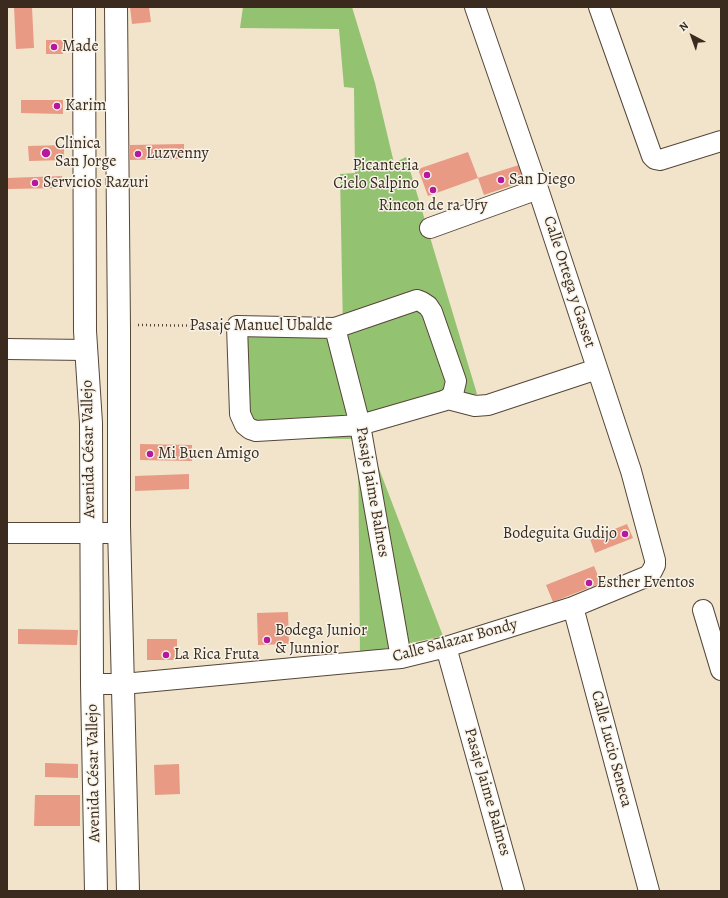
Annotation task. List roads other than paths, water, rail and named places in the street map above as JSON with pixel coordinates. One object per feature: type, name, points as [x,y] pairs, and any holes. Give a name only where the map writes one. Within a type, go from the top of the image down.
[{"type":"main road","name":"Avenida César Vallejo","points":[[84,7],[86,350],[90,423],[90,533],[96,891]]},
{"type":"main road","name":"Avenida César Vallejo","points":[[116,7],[119,259],[119,533],[128,891]]},
{"type":"main road","points":[[85,268],[119,259]]},
{"type":"main road","points":[[90,423],[119,423]]},
{"type":"main road","points":[[94,803],[125,800]]},
{"type":"street","name":"Calle Ortega y Gasset","points":[[475,7],[538,189],[631,471],[654,560]]},
{"type":"street","points":[[599,7],[652,156],[655,159],[660,160],[721,140]]},
{"type":"street","points":[[430,228],[538,189]]},
{"type":"street","name":"Pasaje Manuel Ubalde","points":[[360,425],[256,431],[245,425],[240,414],[237,326],[335,328],[410,301],[417,300],[428,306],[432,312],[456,381],[451,396]]},
{"type":"street","name":"Pasaje Jaime Balmes","points":[[335,328],[360,425],[401,658]]},
{"type":"street","points":[[7,349],[86,350]]},
{"type":"street","points":[[360,425],[451,396],[475,406],[488,405],[597,370]]},
{"type":"street","points":[[7,533],[119,533]]},
{"type":"street","name":"Calle Salazar Bondy","points":[[92,684],[123,684],[401,658],[446,647],[573,607],[648,576],[652,571],[654,560]]},
{"type":"street","name":"Calle Lucio Seneca","points":[[573,607],[649,891]]},
{"type":"street","points":[[703,610],[721,670]]},
{"type":"street","name":"Pasaje Jaime Balmes","points":[[446,647],[514,891]]},
{"type":"place","name":"Made","points":[[54,47]]},
{"type":"place","name":"Karim","points":[[57,106]]},
{"type":"place","name":"Clinica San Jorge","points":[[46,153]]},
{"type":"place","name":"Luzvenny","points":[[138,154]]},
{"type":"place","name":"Picanteria Cielo Salpino","points":[[427,175]]},
{"type":"place","name":"San Diego","points":[[501,180]]},
{"type":"place","name":"Servicios Razuri","points":[[35,183]]},
{"type":"place","name":"Rincon de ra Ury","points":[[433,190]]},
{"type":"place","name":"Mi Buen Amigo","points":[[150,454]]},
{"type":"place","name":"Bodeguita Gudijo","points":[[625,534]]},
{"type":"place","name":"Esther Eventos","points":[[589,583]]},
{"type":"place","name":"Bodega Junior & Junnior","points":[[267,640]]},
{"type":"place","name":"La Rica Fruta","points":[[166,655]]}]
